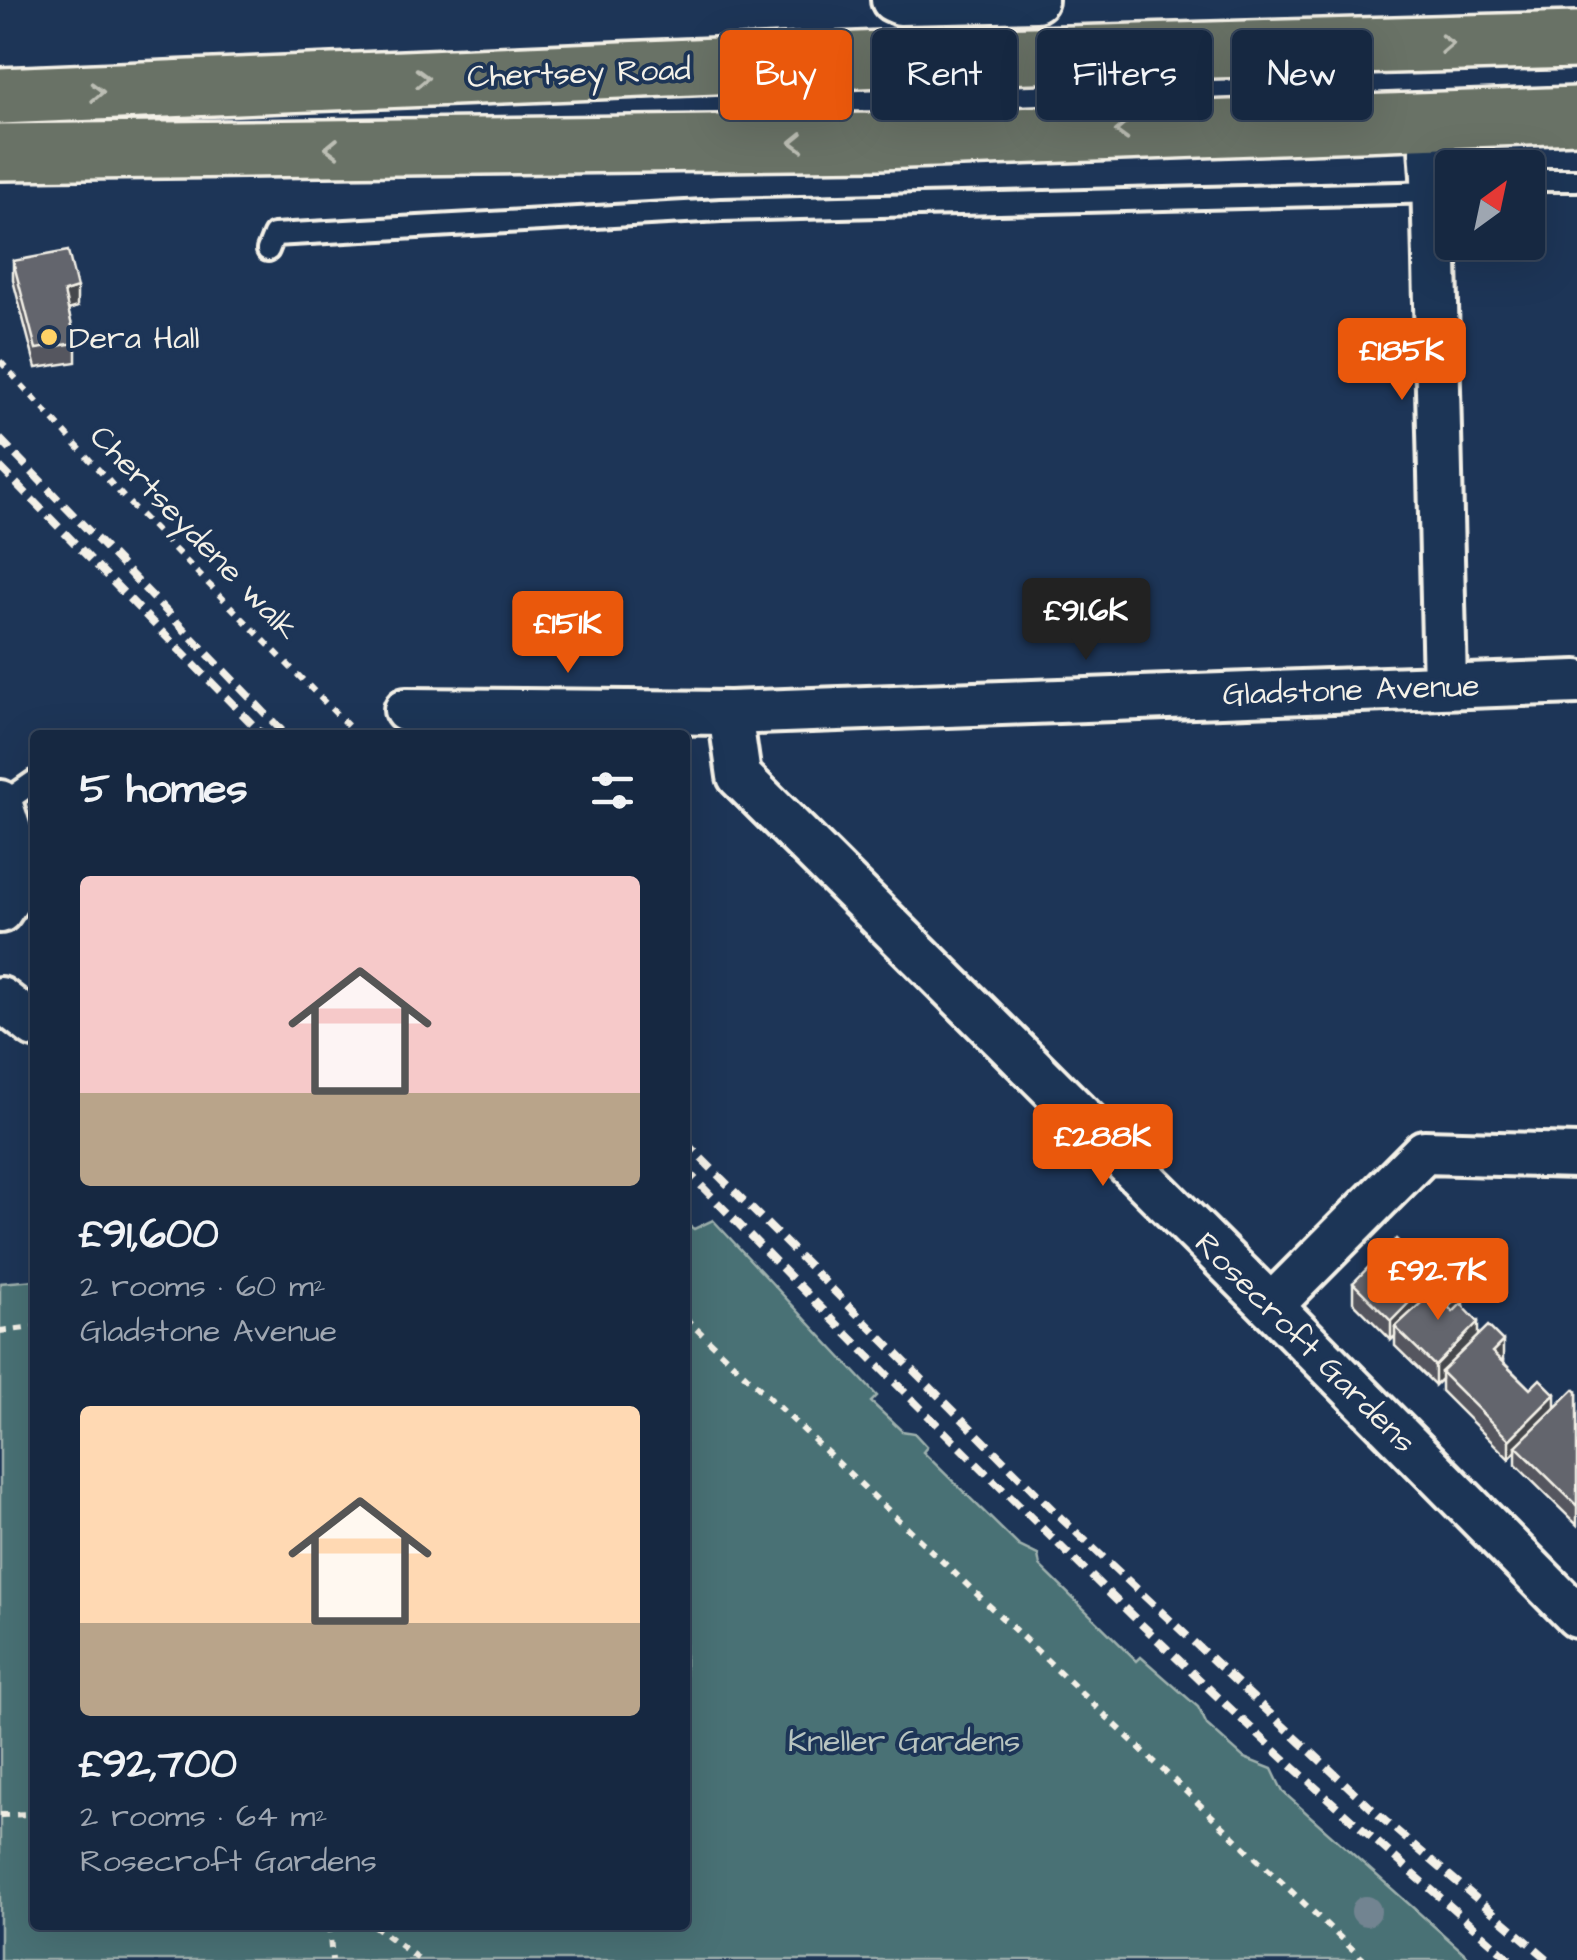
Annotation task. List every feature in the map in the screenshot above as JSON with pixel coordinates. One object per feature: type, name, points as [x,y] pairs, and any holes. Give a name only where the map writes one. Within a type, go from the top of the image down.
[{"type":"highway","name":"Chertsey Road","points":[[0,96],[882,60],[1577,40]]},
{"type":"highway","points":[[0,152],[879,141],[1577,115]]},
{"type":"street","points":[[897,2],[1036,0]]},
{"type":"street","points":[[1429,119],[1435,150]]},
{"type":"street","points":[[1443,260],[1445,685]]},
{"type":"street","name":"Gladstone Avenue","points":[[406,710],[730,714],[1577,682]]},
{"type":"street","name":"Rosecroft Gardens","points":[[730,714],[739,776],[1577,1616]]},
{"type":"street","points":[[0,910],[17,886],[12,796]]},
{"type":"street","points":[[0,999],[30,1022]]},
{"type":"street","points":[[1271,1306],[1424,1152],[1577,1156]]},
{"type":"lane","points":[[1545,180],[1577,180]]},
{"type":"lane","points":[[268,250],[274,234],[721,210],[1435,192]]},
{"type":"path","name":"Chertseydene walk","points":[[0,362],[126,501],[352,730]]},
{"type":"path","points":[[690,1323],[1364,1960]]},
{"type":"path","points":[[0,1330],[30,1327]]},
{"type":"path","points":[[0,1816],[30,1814]]},
{"type":"path","points":[[329,1930],[332,1960]]},
{"type":"path","points":[[380,1930],[420,1960]]},
{"type":"green space","name":"Kneller Gardens","points":[[713,1220],[877,1396],[871,1402],[902,1431],[914,1433],[927,1447],[923,1452],[1019,1546],[1038,1555],[1040,1566],[1137,1661],[1141,1657],[1198,1707],[1207,1725],[1244,1758],[1272,1769],[1283,1792],[1472,1960],[0,1960],[0,1283],[30,1280],[30,1930],[690,1930],[690,1226],[694,1229]]},
{"type":"building","name":"Dera Hall","points":[[68,251],[77,288],[64,292],[76,343],[36,349],[13,261]]},
{"type":"building","points":[[1396,1239],[1434,1277],[1391,1321],[1353,1283]]},
{"type":"building","points":[[1448,1278],[1463,1292],[1448,1307],[1453,1312],[1461,1304],[1478,1322],[1435,1366],[1395,1327]]},
{"type":"building","points":[[1488,1326],[1503,1341],[1492,1352],[1530,1389],[1540,1379],[1555,1394],[1509,1440],[1441,1372]]},
{"type":"building","points":[[1574,1389],[1577,1392],[1577,1506],[1516,1446]]},
{"type":"railway","points":[[0,439],[281,730]]},
{"type":"railway","points":[[0,467],[258,730]]},
{"type":"railway","points":[[690,1147],[1062,1519],[1384,1820],[1549,1960]]},
{"type":"railway","points":[[690,1174],[965,1452],[1179,1660],[1315,1787],[1511,1960]]},
{"type":"place","name":"Dera Hall","points":[[49,337]]}]
